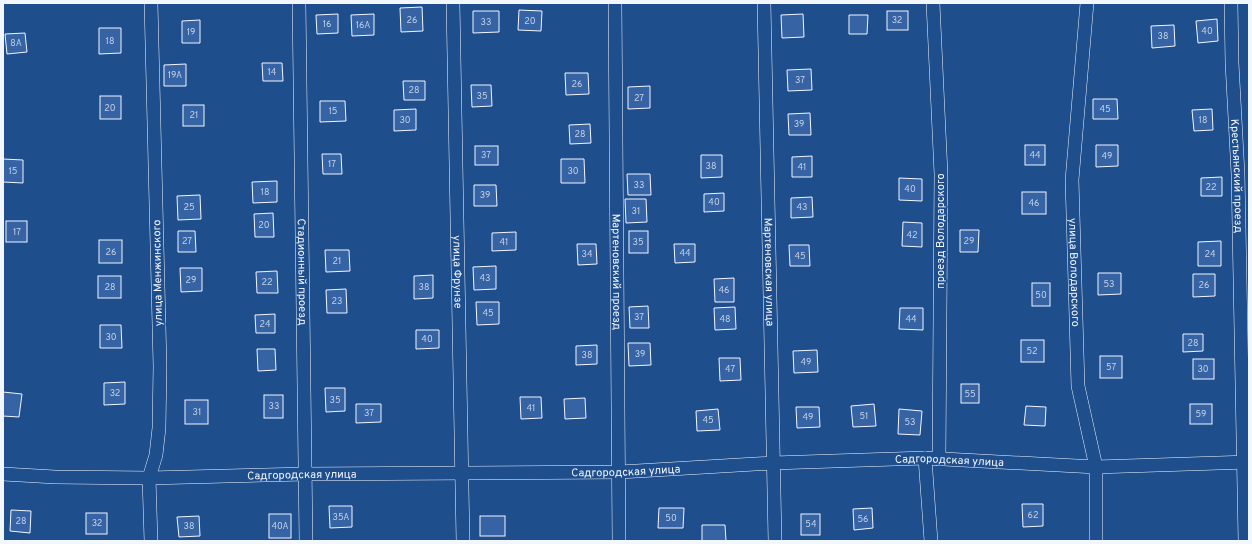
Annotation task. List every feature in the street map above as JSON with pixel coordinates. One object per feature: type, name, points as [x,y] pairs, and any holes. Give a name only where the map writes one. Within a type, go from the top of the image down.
[{"type":"street","name":"улица Менжинского","points":[[151,3],[160,366],[159,428],[156,455],[149,478],[151,541]]},
{"type":"street","name":"Стадионный проезд","points":[[299,3],[306,541]]},
{"type":"street","name":"улица Фрунзе","points":[[453,3],[463,541]]},
{"type":"street","name":"Мартеновский проезд","points":[[615,3],[620,472],[619,541]]},
{"type":"street","name":"Мартеновская улица","points":[[764,3],[775,541]]},
{"type":"street","name":"проезд Володарского","points":[[933,3],[941,174],[939,459]]},
{"type":"street","name":"улица Володарского","points":[[1087,3],[1072,180],[1078,386],[1096,467],[1096,541]]},
{"type":"street","name":"Крестьянский проезд","points":[[1231,3],[1232,63],[1238,174],[1246,462],[1245,541]]},
{"type":"street","name":"Садгородская улица","points":[[3,474],[55,477],[149,478],[305,474],[620,472],[773,463],[925,458],[1096,467],[1246,462]]},
{"type":"street","points":[[925,458],[931,541]]},
{"type":"building","points":[[422,7],[423,31],[401,32],[400,8]]},
{"type":"building","points":[[519,10],[542,11],[541,31],[518,30]]},
{"type":"building","points":[[473,11],[499,11],[499,32],[473,33]]},
{"type":"building","points":[[887,11],[908,11],[908,30],[887,30]]},
{"type":"building","points":[[338,14],[338,33],[317,34],[316,15]]},
{"type":"building","points":[[374,14],[374,35],[352,36],[351,15]]},
{"type":"building","points":[[803,14],[804,37],[782,38],[781,15]]},
{"type":"building","points":[[849,15],[868,15],[867,34],[849,34]]},
{"type":"building","points":[[1217,19],[1218,41],[1198,43],[1196,21]]},
{"type":"building","points":[[200,20],[200,43],[182,43],[182,21]]},
{"type":"building","points":[[1174,25],[1175,46],[1152,48],[1151,26]]},
{"type":"building","points":[[99,28],[121,28],[121,53],[99,54]]},
{"type":"building","points":[[25,33],[27,52],[7,54],[5,34]]},
{"type":"building","points":[[262,63],[282,63],[283,81],[263,81]]},
{"type":"building","points":[[186,64],[186,86],[164,86],[164,65]]},
{"type":"building","points":[[811,69],[812,90],[788,91],[787,70]]},
{"type":"building","points":[[565,73],[588,73],[589,94],[566,95]]},
{"type":"building","points":[[403,81],[425,81],[425,100],[404,100]]},
{"type":"building","points":[[471,85],[491,85],[492,106],[472,107]]},
{"type":"building","points":[[650,86],[650,108],[628,109],[628,87]]},
{"type":"building","points":[[100,96],[121,96],[121,119],[100,119]]},
{"type":"building","points":[[1093,99],[1117,99],[1118,119],[1093,119]]},
{"type":"building","points":[[320,101],[345,101],[346,121],[320,122]]},
{"type":"building","points":[[183,105],[204,105],[204,126],[183,126]]},
{"type":"building","points":[[416,109],[416,130],[394,131],[394,110]]},
{"type":"building","points":[[1212,109],[1213,130],[1194,131],[1192,110]]},
{"type":"building","points":[[810,113],[811,135],[789,135],[788,114]]},
{"type":"building","points":[[590,124],[591,143],[570,144],[569,125]]},
{"type":"building","points":[[1025,145],[1045,145],[1045,165],[1025,165]]},
{"type":"building","points":[[1096,145],[1118,145],[1118,166],[1096,167]]},
{"type":"building","points":[[475,146],[498,146],[498,165],[475,165]]},
{"type":"building","points":[[322,154],[341,154],[342,174],[323,174]]},
{"type":"building","points":[[701,155],[722,155],[722,177],[701,178]]},
{"type":"building","points":[[812,156],[812,177],[792,177],[792,157]]},
{"type":"building","points":[[3,159],[23,160],[23,183],[3,182]]},
{"type":"building","points":[[561,159],[584,159],[585,183],[561,183]]},
{"type":"building","points":[[627,174],[650,174],[651,195],[628,195]]},
{"type":"building","points":[[1222,177],[1222,196],[1201,196],[1201,178]]},
{"type":"building","points":[[899,178],[922,179],[922,201],[899,200]]},
{"type":"building","points":[[277,181],[277,202],[253,203],[252,182]]},
{"type":"building","points":[[474,185],[496,185],[497,206],[474,206]]},
{"type":"building","points":[[1022,192],[1046,192],[1046,214],[1022,214]]},
{"type":"building","points":[[724,193],[724,211],[704,212],[704,194]]},
{"type":"building","points":[[200,195],[201,219],[178,220],[177,196]]},
{"type":"building","points":[[812,197],[813,217],[791,218],[791,198]]},
{"type":"building","points":[[625,199],[646,199],[647,222],[626,223]]},
{"type":"building","points":[[273,213],[274,237],[255,237],[254,214]]},
{"type":"building","points":[[6,221],[27,221],[27,242],[6,242]]},
{"type":"building","points":[[903,222],[922,223],[922,247],[902,246]]},
{"type":"building","points":[[960,230],[979,230],[978,252],[960,252]]},
{"type":"building","points":[[178,231],[195,231],[196,252],[178,252]]},
{"type":"building","points":[[629,231],[648,231],[648,253],[629,253]]},
{"type":"building","points":[[516,232],[516,250],[492,251],[492,233]]},
{"type":"building","points":[[99,240],[122,240],[122,263],[99,263]]},
{"type":"building","points":[[1221,241],[1221,266],[1198,266],[1198,242]]},
{"type":"building","points":[[577,244],[596,244],[597,264],[578,265]]},
{"type":"building","points":[[674,244],[695,244],[695,262],[675,263]]},
{"type":"building","points":[[789,245],[809,245],[810,266],[790,266]]},
{"type":"building","points":[[325,250],[349,250],[350,271],[326,272]]},
{"type":"building","points":[[496,266],[496,289],[474,290],[473,267]]},
{"type":"building","points":[[180,268],[202,268],[202,291],[181,292]]},
{"type":"building","points":[[277,271],[278,293],[257,293],[256,272]]},
{"type":"building","points":[[1098,273],[1121,273],[1121,294],[1098,295]]},
{"type":"building","points":[[1193,274],[1215,274],[1215,296],[1193,297]]},
{"type":"building","points":[[433,275],[433,298],[414,299],[414,276]]},
{"type":"building","points":[[98,276],[121,276],[121,298],[98,298]]},
{"type":"building","points":[[734,278],[734,302],[715,302],[714,279]]},
{"type":"building","points":[[1032,283],[1050,283],[1050,306],[1032,306]]},
{"type":"building","points":[[346,289],[347,313],[327,313],[326,290]]},
{"type":"building","points":[[476,302],[499,302],[499,324],[477,325]]},
{"type":"building","points":[[648,306],[649,328],[630,328],[629,307]]},
{"type":"building","points":[[735,307],[736,329],[715,330],[714,308]]},
{"type":"building","points":[[900,308],[923,308],[923,330],[899,329]]},
{"type":"building","points":[[275,314],[275,333],[256,333],[255,315]]},
{"type":"building","points":[[100,325],[121,325],[122,348],[100,348]]},
{"type":"building","points":[[416,330],[439,330],[439,348],[416,349]]},
{"type":"building","points":[[1183,334],[1203,334],[1203,351],[1183,352]]},
{"type":"building","points":[[1021,340],[1044,340],[1044,362],[1021,362]]},
{"type":"building","points":[[628,343],[650,343],[651,365],[629,366]]},
{"type":"building","points":[[597,345],[597,364],[576,365],[576,346]]},
{"type":"building","points":[[257,349],[275,349],[276,370],[258,371]]},
{"type":"building","points":[[817,350],[818,372],[794,373],[793,351]]},
{"type":"building","points":[[1100,356],[1122,356],[1122,378],[1100,378]]},
{"type":"building","points":[[719,358],[740,358],[741,380],[720,381]]},
{"type":"building","points":[[1193,359],[1214,359],[1214,379],[1193,379]]},
{"type":"building","points":[[125,382],[125,404],[104,405],[104,383]]},
{"type":"building","points":[[961,384],[979,384],[979,403],[961,403]]},
{"type":"building","points":[[325,388],[345,388],[345,411],[326,412]]},
{"type":"building","points":[[3,392],[22,394],[19,417],[3,416]]},
{"type":"building","points":[[264,395],[283,395],[283,418],[264,418]]},
{"type":"building","points":[[520,397],[541,397],[542,418],[521,419]]},
{"type":"building","points":[[585,398],[586,418],[565,419],[564,399]]},
{"type":"building","points":[[185,400],[208,400],[208,424],[185,424]]},
{"type":"building","points":[[356,404],[381,404],[381,422],[356,423]]},
{"type":"building","points":[[874,404],[876,426],[853,427],[851,406]]},
{"type":"building","points":[[1190,404],[1212,404],[1212,424],[1190,424]]},
{"type":"building","points":[[1026,406],[1046,407],[1045,426],[1024,425]]},
{"type":"building","points":[[796,407],[819,407],[820,427],[797,428]]},
{"type":"building","points":[[718,409],[720,430],[697,431],[696,411]]},
{"type":"building","points":[[899,409],[922,411],[920,435],[898,434]]},
{"type":"building","points":[[1022,504],[1043,504],[1043,526],[1023,527]]},
{"type":"building","points":[[329,506],[352,506],[352,527],[330,528]]},
{"type":"building","points":[[659,508],[684,508],[683,528],[658,528]]},
{"type":"building","points":[[872,508],[873,528],[854,530],[853,509]]},
{"type":"building","points":[[11,510],[31,511],[30,533],[10,531]]},
{"type":"building","points":[[86,513],[107,513],[107,534],[86,534]]},
{"type":"building","points":[[269,514],[291,514],[291,538],[269,538]]},
{"type":"building","points":[[801,514],[820,514],[820,535],[801,535]]},
{"type":"building","points":[[199,516],[200,536],[179,537],[177,517]]},
{"type":"building","points":[[480,516],[505,516],[505,536],[480,536]]},
{"type":"building","points":[[702,525],[725,525],[726,541],[702,541]]}]
